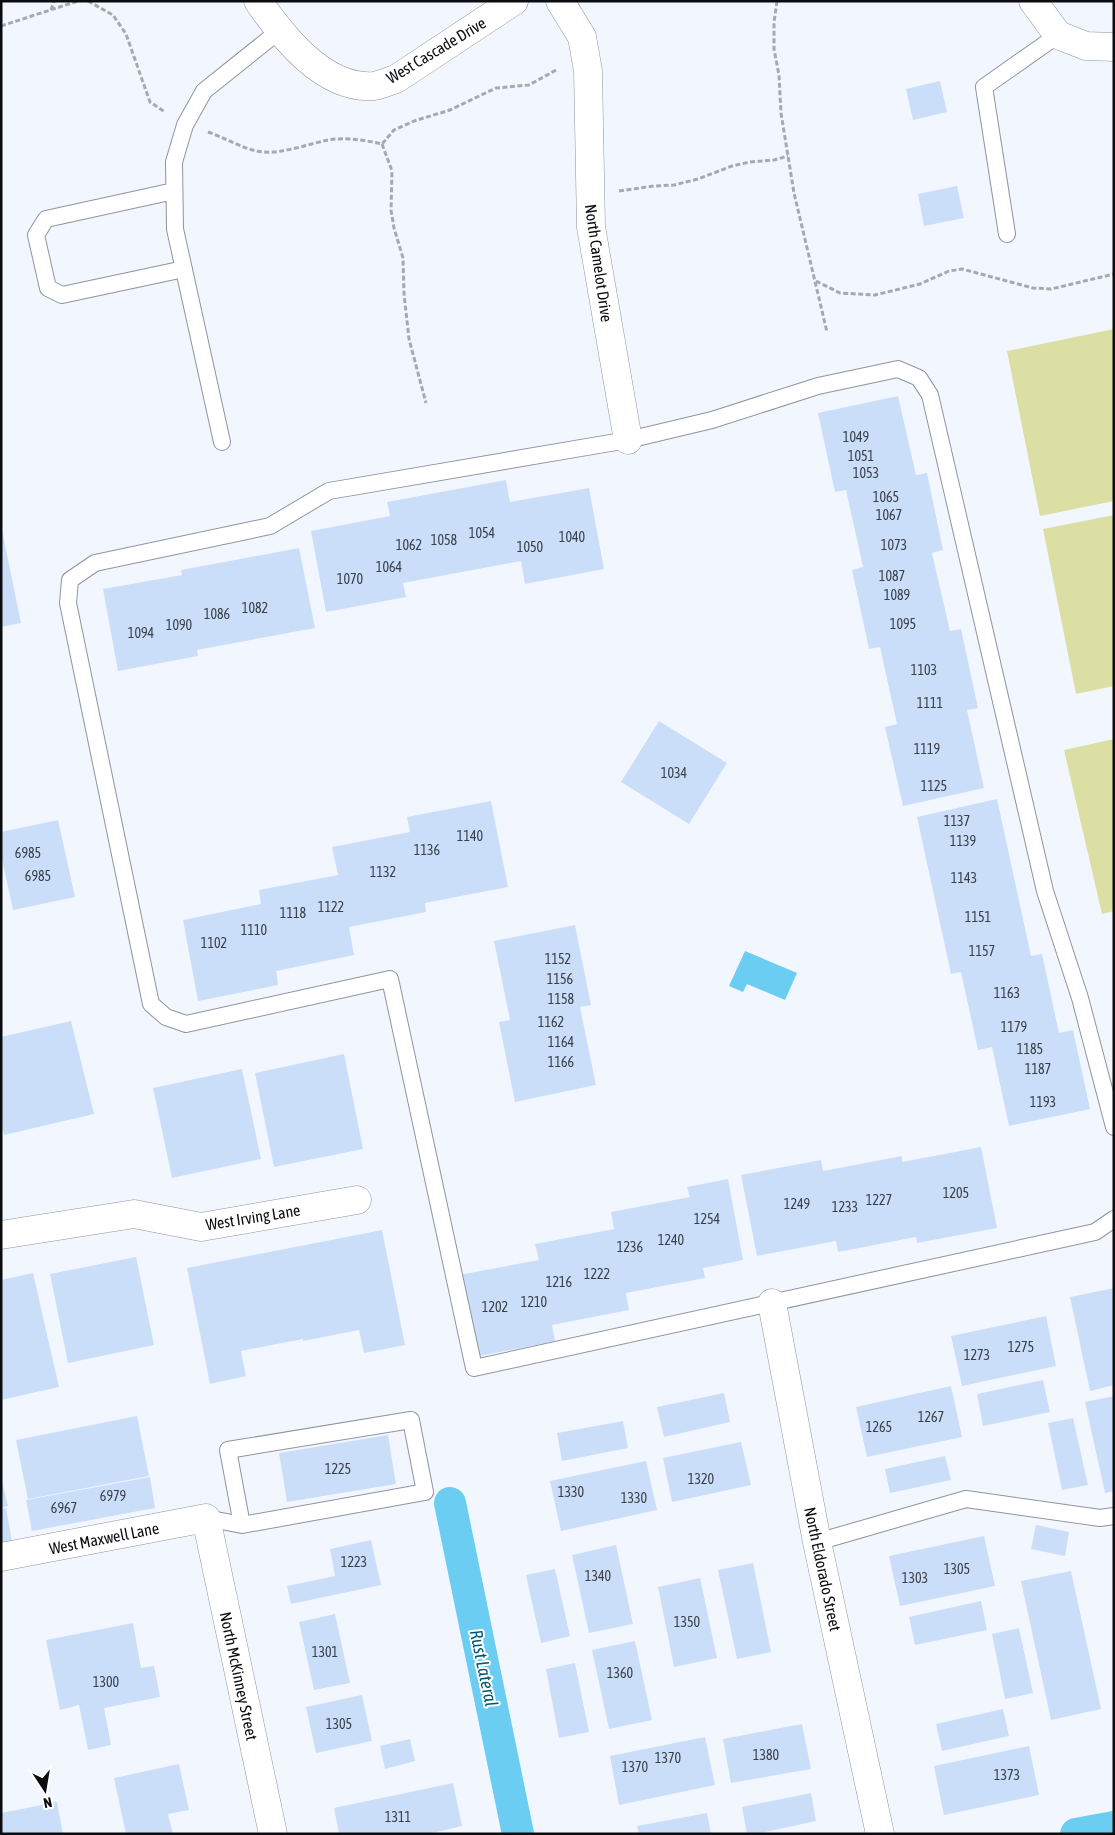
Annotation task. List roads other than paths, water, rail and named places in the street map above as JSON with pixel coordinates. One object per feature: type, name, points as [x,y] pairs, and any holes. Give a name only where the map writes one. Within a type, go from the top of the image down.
[{"type":"street","points":[[258,1],[279,31]]},
{"type":"street","name":"West Cascade Drive","points":[[279,31],[317,69],[353,85],[375,86],[396,79],[514,1]]},
{"type":"street","name":"North Camelot Drive","points":[[560,1],[582,37],[588,71],[591,227],[628,440]]},
{"type":"street","points":[[1033,1],[1058,35],[1086,46],[1114,47]]},
{"type":"street","name":"West Irving Lane","points":[[1,1235],[134,1214],[201,1227],[357,1200]]},
{"type":"street","name":"North Eldorado Street","points":[[772,1303],[817,1542],[880,1834]]},
{"type":"street","name":"West Maxwell Lane","points":[[1,1558],[206,1518]]},
{"type":"street","name":"North McKinney Street","points":[[206,1518],[273,1834]]},
{"type":"lane","points":[[222,442],[175,229],[174,162],[184,125],[204,91],[279,31]]},
{"type":"lane","points":[[1007,234],[984,88],[1058,35]]},
{"type":"lane","points":[[174,191],[46,219],[36,235],[48,288],[62,295],[184,269]]},
{"type":"lane","points":[[1114,1127],[1080,998],[1045,892],[930,395],[919,378],[898,369],[818,386],[712,420],[628,440],[329,491],[270,526],[96,563],[70,580],[68,603],[151,1004],[166,1017],[186,1024],[390,979],[474,1368],[1095,1232],[1114,1219]]},
{"type":"lane","points":[[206,1518],[242,1524],[426,1492],[411,1420],[228,1450],[242,1524]]},
{"type":"lane","points":[[817,1542],[966,1499],[1100,1518],[1114,1516]]},
{"type":"water","points":[[745,951],[797,973],[785,1000],[747,984],[743,992],[729,986]]},
{"type":"waterway","name":"Rust Lateral","points":[[450,1503],[518,1834]]},
{"type":"waterway","name":"Rust Lateral","points":[[1076,1834],[1114,1827]]}]
